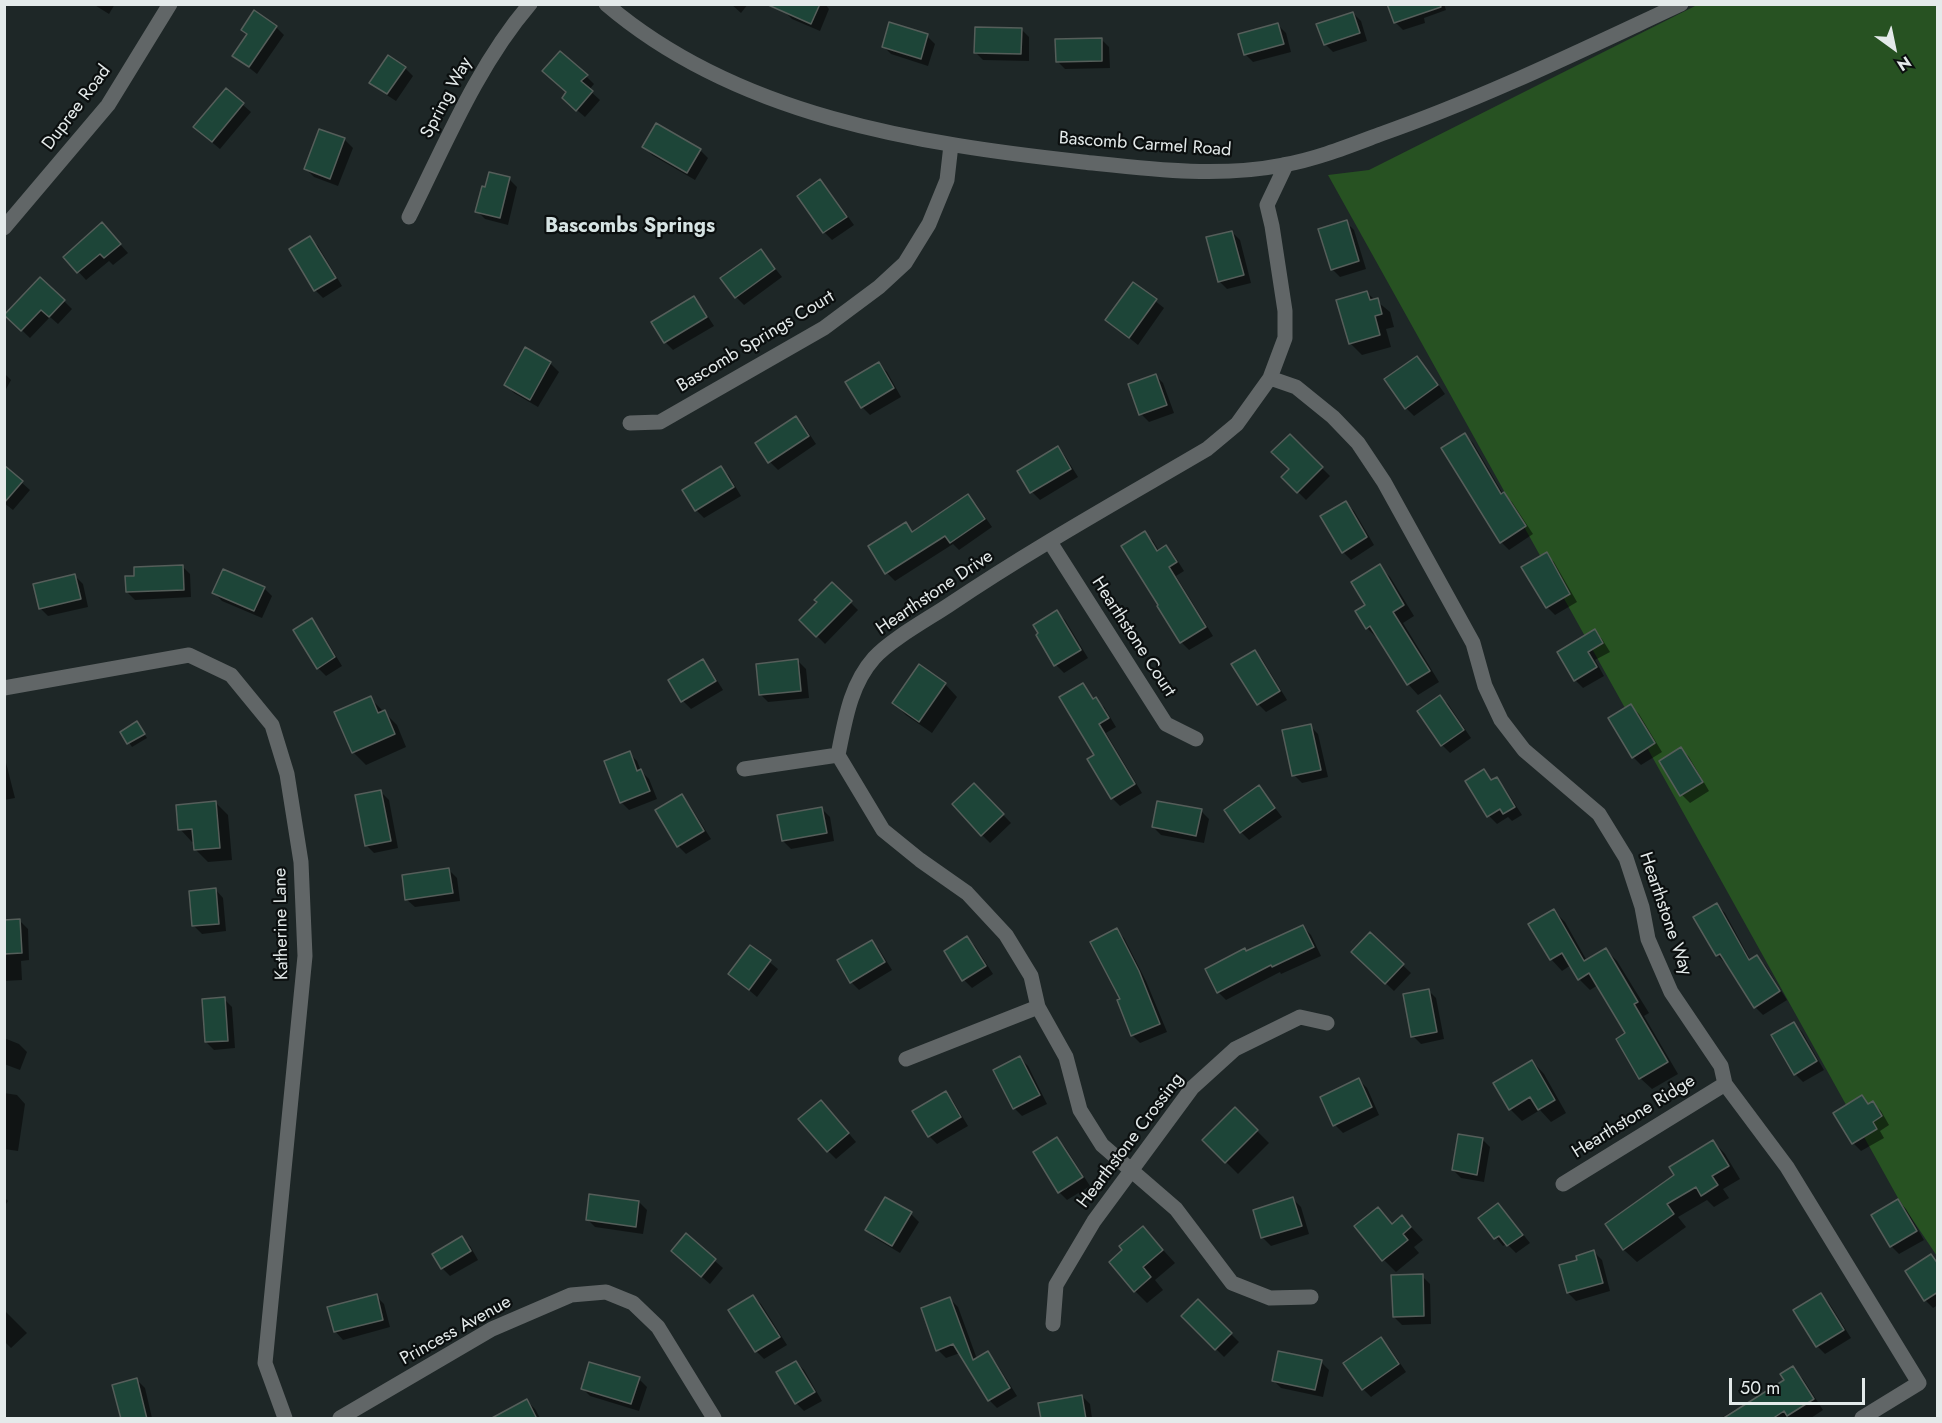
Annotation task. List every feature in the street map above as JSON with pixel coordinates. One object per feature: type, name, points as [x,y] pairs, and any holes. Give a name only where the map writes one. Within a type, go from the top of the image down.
[{"type":"street","name":"Dupree Road","points":[[4,228],[108,105],[170,4]]},
{"type":"street","name":"Spring Way","points":[[409,217],[490,58],[530,4]]},
{"type":"street","name":"Bascomb Carmel Road","points":[[606,4],[671,51],[724,80],[868,129],[951,145],[1042,158],[1197,171],[1247,171],[1286,165],[1330,153],[1435,115],[1681,4]]},
{"type":"street","name":"Bascomb Springs Court","points":[[630,423],[660,422],[824,328],[879,287],[905,263],[929,224],[947,180],[951,145]]},
{"type":"street","name":"Hearthstone Drive","points":[[838,755],[856,685],[875,657],[979,585],[1206,449],[1237,424],[1270,378],[1285,338],[1285,310],[1267,205],[1286,165]]},
{"type":"street","name":"Hearthstone Way","points":[[1270,378],[1296,387],[1333,417],[1358,443],[1384,482],[1473,643],[1485,686],[1501,720],[1524,750],[1599,814],[1626,858],[1642,907],[1648,939],[1671,992],[1721,1066],[1725,1084],[1787,1167],[1919,1383],[1862,1419]]},
{"type":"street","name":"Hearthstone Court","points":[[1050,542],[1166,724],[1196,739]]},
{"type":"street","name":"Katherine Lane","points":[[4,688],[189,655],[231,675],[272,725],[286,774],[301,862],[305,956],[265,1363],[285,1419]]},
{"type":"street","points":[[744,769],[838,755],[883,830],[920,860],[967,893],[1006,935],[1031,976],[1038,1007],[1066,1057],[1080,1110],[1102,1145],[1176,1209],[1232,1283],[1270,1298],[1311,1296]]},
{"type":"street","points":[[906,1059],[1038,1007]]},
{"type":"street","name":"Hearthstone Crossing","points":[[1053,1324],[1056,1285],[1094,1221],[1192,1088],[1235,1049],[1300,1017],[1327,1023]]},
{"type":"street","name":"Hearthstone Ridge","points":[[1563,1184],[1725,1084]]},
{"type":"street","name":"Princess Avenue","points":[[340,1419],[492,1329],[571,1295],[606,1292],[633,1303],[658,1327],[714,1419]]},
{"type":"green space","points":[[1697,5],[1937,5],[1937,1256],[1898,1198],[1328,175],[1369,170]]},
{"type":"building","points":[[766,4],[820,4],[811,24]]},
{"type":"building","points":[[1387,4],[1440,4],[1441,7],[1394,23]]},
{"type":"building","points":[[254,10],[277,26],[249,67],[232,56],[247,34],[241,30]]},
{"type":"building","points":[[1353,12],[1360,33],[1324,45],[1316,24]]},
{"type":"building","points":[[889,22],[928,34],[921,59],[882,47]]},
{"type":"building","points":[[1278,23],[1284,44],[1244,55],[1238,34]]},
{"type":"building","points":[[975,27],[1022,28],[1021,54],[974,53]]},
{"type":"building","points":[[1102,38],[1102,61],[1056,62],[1055,39]]},
{"type":"building","points":[[560,51],[588,75],[581,81],[593,91],[576,111],[562,98],[566,92],[542,71]]},
{"type":"building","points":[[388,55],[406,67],[387,94],[369,83]]},
{"type":"building","points":[[226,88],[244,103],[212,142],[193,127]]},
{"type":"building","points":[[656,123],[701,149],[687,173],[642,147]]},
{"type":"building","points":[[319,129],[345,138],[330,179],[304,169]]},
{"type":"building","points":[[489,172],[510,177],[500,218],[475,212],[482,186],[485,187]]},
{"type":"building","points":[[820,179],[847,217],[823,233],[797,196]]},
{"type":"building","points":[[1347,220],[1359,261],[1331,270],[1318,229]]},
{"type":"building","points":[[102,222],[121,244],[104,258],[100,254],[77,273],[63,257]]},
{"type":"building","points":[[1232,231],[1244,275],[1218,282],[1206,237]]},
{"type":"building","points":[[310,236],[336,278],[314,291],[289,249]]},
{"type":"building","points":[[761,249],[775,269],[735,298],[720,278]]},
{"type":"building","points":[[40,277],[65,300],[49,317],[41,310],[21,331],[4,315]]},
{"type":"building","points":[[1133,282],[1157,299],[1129,338],[1105,320]]},
{"type":"building","points":[[1367,291],[1370,300],[1378,298],[1382,314],[1375,316],[1380,335],[1349,344],[1336,300]]},
{"type":"building","points":[[694,296],[707,317],[664,343],[651,322]]},
{"type":"building","points":[[525,347],[551,362],[530,400],[504,385]]},
{"type":"building","points":[[1417,356],[1438,385],[1405,409],[1384,379]]},
{"type":"building","points":[[879,362],[894,388],[861,408],[845,382]]},
{"type":"building","points":[[1156,374],[1167,405],[1139,415],[1128,384]]},
{"type":"building","points":[[796,416],[809,436],[768,463],[755,443]]},
{"type":"building","points":[[1465,433],[1501,494],[1504,492],[1526,526],[1500,543],[1441,448]]},
{"type":"building","points":[[1290,434],[1323,467],[1297,493],[1281,477],[1289,469],[1271,452]]},
{"type":"building","points":[[1058,446],[1071,469],[1030,493],[1017,471]]},
{"type":"building","points":[[4,465],[23,481],[4,503]]},
{"type":"building","points":[[721,466],[734,487],[695,511],[682,490]]},
{"type":"building","points":[[968,494],[985,519],[950,543],[945,536],[885,574],[868,546],[906,522],[912,532]]},
{"type":"building","points":[[1346,501],[1367,537],[1342,553],[1320,516]]},
{"type":"building","points":[[1145,531],[1157,551],[1166,545],[1177,562],[1169,567],[1206,627],[1180,643],[1121,546]]},
{"type":"building","points":[[1547,552],[1570,594],[1546,608],[1521,567]]},
{"type":"building","points":[[1380,564],[1404,605],[1393,612],[1430,671],[1407,685],[1370,626],[1366,629],[1355,611],[1365,605],[1351,582]]},
{"type":"building","points":[[183,565],[184,590],[126,592],[125,576],[134,576],[134,567]]},
{"type":"building","points":[[223,569],[265,587],[254,611],[212,593]]},
{"type":"building","points":[[75,574],[81,599],[39,609],[33,584]]},
{"type":"building","points":[[832,582],[852,601],[816,637],[799,620]]},
{"type":"building","points":[[1057,610],[1081,650],[1054,666],[1036,635],[1038,633],[1033,625]]},
{"type":"building","points":[[312,618],[335,657],[317,669],[293,630]]},
{"type":"building","points":[[1595,629],[1603,643],[1588,652],[1597,667],[1574,681],[1557,652]]},
{"type":"building","points":[[1255,650],[1280,691],[1257,705],[1231,664]]},
{"type":"building","points":[[703,659],[716,681],[681,702],[668,680]]},
{"type":"building","points":[[798,659],[801,691],[759,695],[756,664]]},
{"type":"building","points":[[919,664],[946,683],[919,722],[892,703]]},
{"type":"building","points":[[1083,683],[1093,699],[1096,697],[1109,718],[1099,724],[1135,784],[1111,799],[1087,759],[1094,755],[1059,697]]},
{"type":"building","points":[[1440,695],[1464,730],[1441,746],[1417,711]]},
{"type":"building","points":[[371,696],[378,713],[385,710],[395,734],[352,753],[334,712]]},
{"type":"building","points":[[1631,704],[1655,743],[1632,758],[1608,718]]},
{"type":"building","points":[[137,721],[145,734],[127,744],[120,732]]},
{"type":"building","points":[[1311,724],[1321,770],[1292,776],[1282,730]]},
{"type":"building","points":[[1681,747],[1703,782],[1680,796],[1659,761]]},
{"type":"building","points":[[630,751],[637,771],[641,769],[650,791],[620,803],[604,761]]},
{"type":"building","points":[[1484,769],[1491,780],[1497,777],[1515,807],[1503,814],[1500,809],[1487,817],[1465,781]]},
{"type":"building","points":[[974,783],[1004,814],[981,836],[952,804]]},
{"type":"building","points":[[1259,785],[1275,808],[1240,833],[1224,810]]},
{"type":"building","points":[[381,790],[391,841],[365,846],[355,795]]},
{"type":"building","points":[[682,794],[704,831],[677,847],[655,810]]},
{"type":"building","points":[[216,801],[220,848],[194,850],[192,829],[178,830],[176,805]]},
{"type":"building","points":[[1157,801],[1202,809],[1196,836],[1152,827]]},
{"type":"building","points":[[822,807],[827,833],[782,841],[777,815]]},
{"type":"building","points":[[449,868],[453,893],[405,900],[402,875]]},
{"type":"building","points":[[216,888],[219,924],[192,926],[189,891]]},
{"type":"building","points":[[1717,903],[1749,960],[1757,955],[1780,991],[1754,1008],[1720,954],[1716,956],[1693,917]]},
{"type":"building","points":[[1554,909],[1584,961],[1606,948],[1638,1002],[1634,1004],[1668,1062],[1639,1079],[1616,1039],[1625,1033],[1589,973],[1578,980],[1562,953],[1550,960],[1528,924]]},
{"type":"building","points":[[20,919],[22,953],[4,954],[4,920]]},
{"type":"building","points":[[1303,925],[1314,947],[1272,967],[1271,965],[1217,993],[1205,969],[1245,948],[1246,951]]},
{"type":"building","points":[[1117,928],[1139,971],[1160,1024],[1131,1036],[1117,1000],[1120,999],[1090,942]]},
{"type":"building","points":[[1370,932],[1404,964],[1385,984],[1351,952]]},
{"type":"building","points":[[967,936],[986,966],[962,981],[944,951]]},
{"type":"building","points":[[872,940],[885,962],[850,983],[837,960]]},
{"type":"building","points":[[750,945],[771,960],[749,990],[728,974]]},
{"type":"building","points":[[1429,989],[1437,1032],[1411,1037],[1403,994]]},
{"type":"building","points":[[225,997],[228,1041],[205,1042],[202,999]]},
{"type":"building","points":[[1794,1022],[1817,1061],[1794,1075],[1771,1035]]},
{"type":"building","points":[[1020,1056],[1040,1095],[1013,1109],[993,1070]]},
{"type":"building","points":[[1532,1060],[1555,1100],[1538,1110],[1530,1097],[1509,1110],[1493,1083]]},
{"type":"building","points":[[1359,1078],[1372,1107],[1333,1126],[1320,1097]]},
{"type":"building","points":[[946,1091],[961,1117],[928,1137],[912,1111]]},
{"type":"building","points":[[1862,1095],[1868,1104],[1873,1101],[1882,1116],[1873,1122],[1877,1129],[1852,1144],[1833,1113]]},
{"type":"building","points":[[821,1100],[849,1133],[827,1152],[798,1119]]},
{"type":"building","points":[[1235,1107],[1258,1130],[1225,1163],[1202,1140]]},
{"type":"building","points":[[1458,1134],[1483,1138],[1477,1175],[1452,1170]]},
{"type":"building","points":[[1057,1137],[1083,1177],[1058,1193],[1033,1152]]},
{"type":"building","points":[[1713,1140],[1729,1166],[1712,1176],[1718,1185],[1701,1196],[1696,1187],[1667,1204],[1674,1214],[1623,1250],[1605,1224],[1674,1175],[1669,1167]]},
{"type":"building","points":[[589,1194],[639,1201],[636,1227],[586,1220]]},
{"type":"building","points":[[885,1197],[912,1212],[892,1246],[865,1230]]},
{"type":"building","points":[[1293,1197],[1302,1226],[1261,1238],[1253,1210]]},
{"type":"building","points":[[1898,1199],[1917,1231],[1890,1247],[1871,1215]]},
{"type":"building","points":[[1498,1203],[1523,1235],[1507,1246],[1499,1236],[1494,1239],[1478,1218]]},
{"type":"building","points":[[1378,1207],[1392,1224],[1402,1215],[1411,1227],[1403,1234],[1408,1240],[1382,1261],[1354,1226]]},
{"type":"building","points":[[1143,1226],[1163,1250],[1143,1267],[1151,1277],[1134,1292],[1109,1262],[1122,1250],[1119,1246]]},
{"type":"building","points":[[686,1233],[716,1259],[701,1277],[671,1251]]},
{"type":"building","points":[[462,1236],[471,1251],[441,1269],[432,1254]]},
{"type":"building","points":[[1594,1250],[1603,1283],[1567,1293],[1559,1265],[1577,1260],[1576,1256]]},
{"type":"building","points":[[1931,1254],[1938,1264],[1938,1292],[1924,1301],[1905,1271]]},
{"type":"building","points":[[1423,1274],[1424,1316],[1393,1317],[1391,1275]]},
{"type":"building","points":[[1821,1293],[1844,1330],[1816,1347],[1793,1310]]},
{"type":"building","points":[[377,1294],[383,1320],[334,1332],[327,1307]]},
{"type":"building","points":[[753,1295],[780,1337],[755,1352],[728,1310]]},
{"type":"building","points":[[950,1297],[973,1360],[988,1351],[1010,1388],[988,1401],[953,1344],[936,1351],[921,1308]]},
{"type":"building","points":[[1198,1299],[1232,1333],[1215,1350],[1181,1316]]},
{"type":"building","points":[[1381,1337],[1399,1364],[1362,1390],[1343,1363]]},
{"type":"building","points":[[1278,1351],[1322,1360],[1315,1390],[1272,1381]]},
{"type":"building","points":[[796,1361],[815,1392],[795,1404],[776,1372]]},
{"type":"building","points":[[589,1362],[640,1377],[631,1404],[581,1389]]},
{"type":"building","points":[[1793,1366],[1814,1399],[1787,1416],[1784,1411],[1772,1419],[1722,1419],[1784,1380],[1780,1374]]},
{"type":"building","points":[[137,1378],[147,1419],[121,1419],[112,1385]]},
{"type":"building","points":[[1082,1395],[1086,1419],[1041,1419],[1038,1403]]},
{"type":"building","points":[[527,1399],[537,1419],[490,1419]]},
{"type":"district","name":"Bascombs Springs","points":[[630,227]]}]
